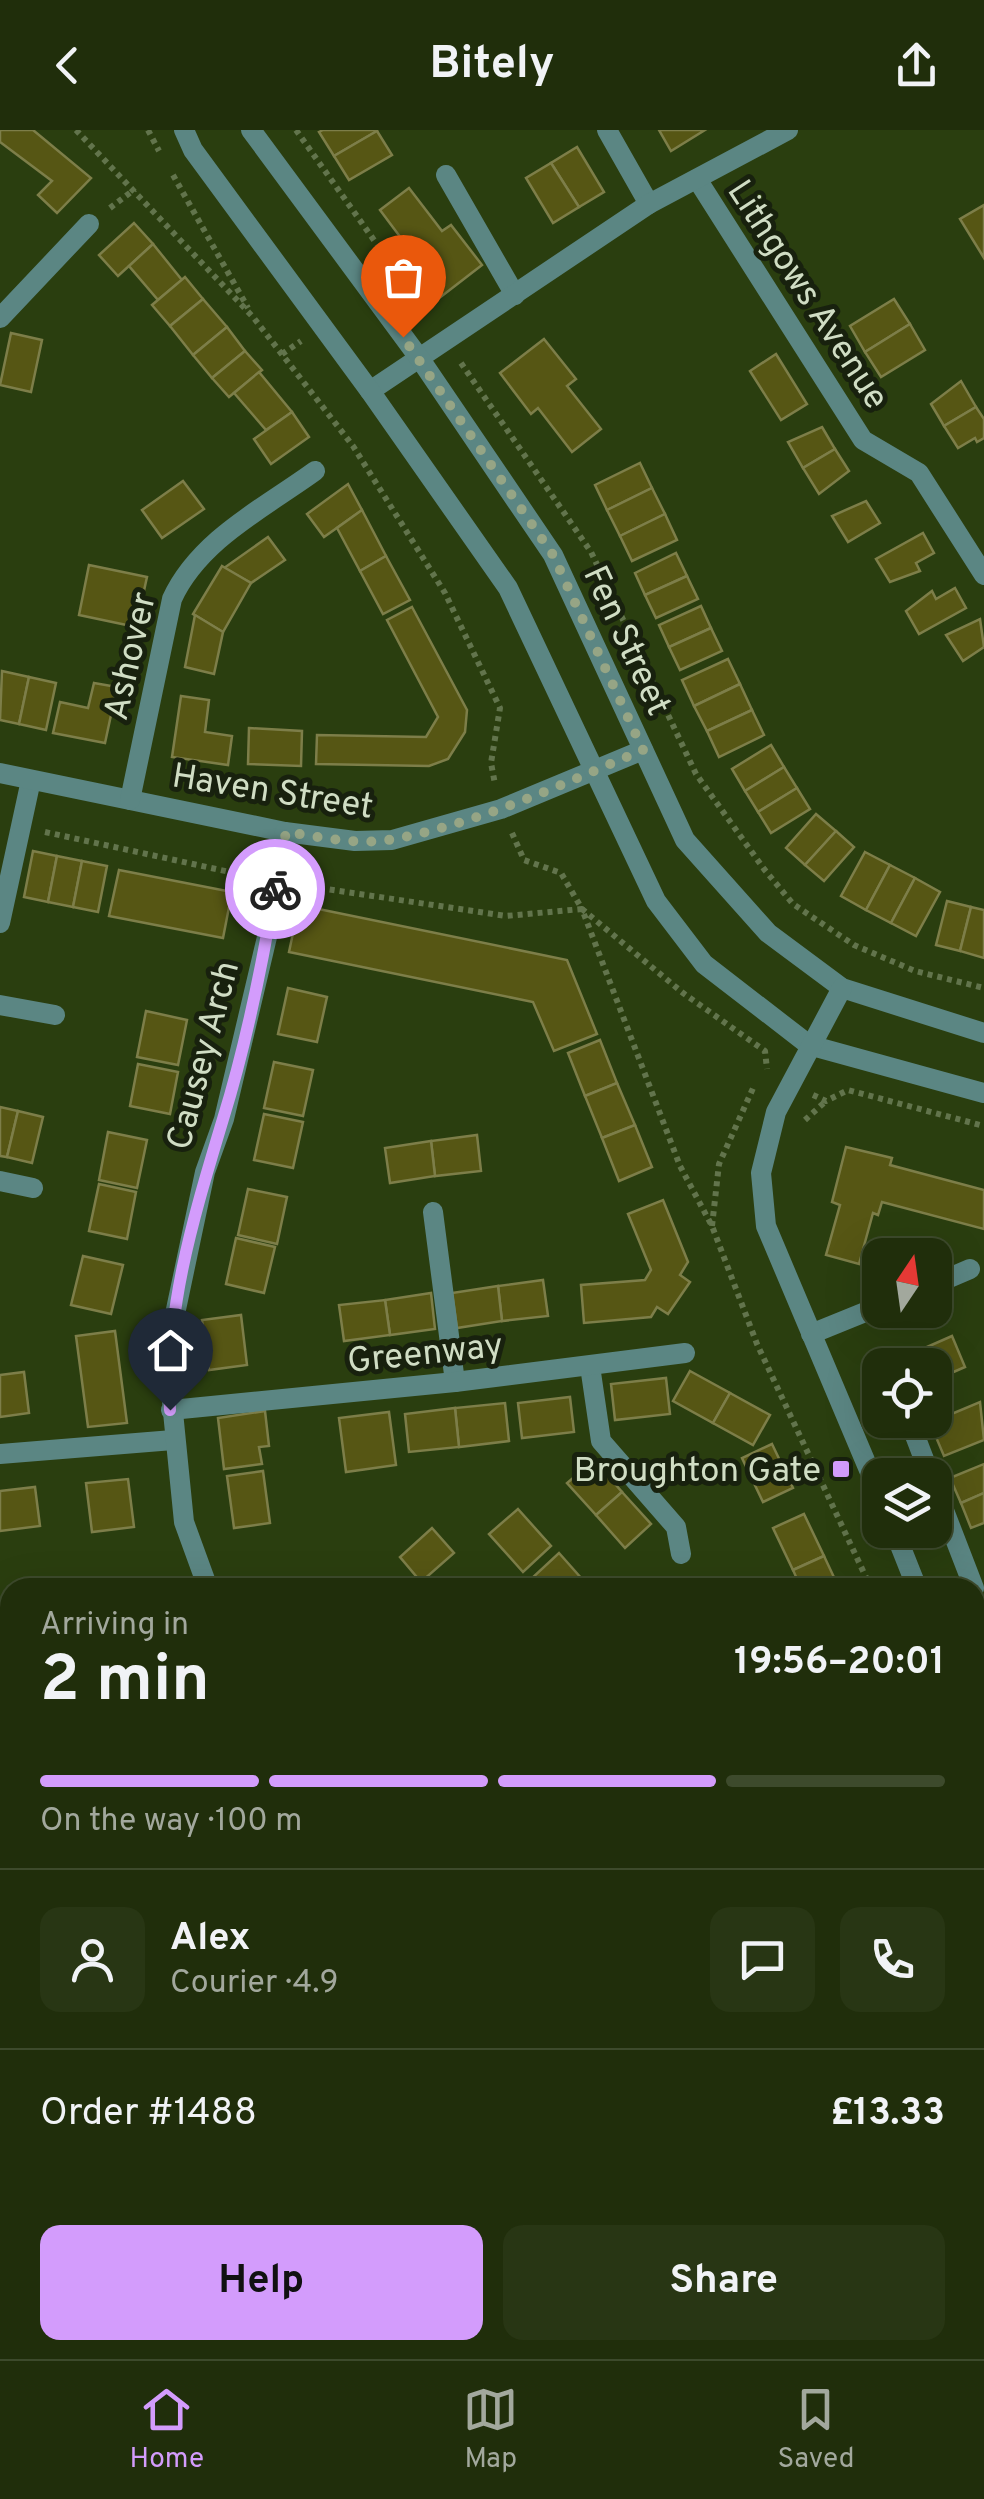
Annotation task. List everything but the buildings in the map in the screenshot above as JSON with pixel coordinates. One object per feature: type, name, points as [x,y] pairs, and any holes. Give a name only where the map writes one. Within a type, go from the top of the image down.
[{"type":"street","points":[[184,130],[193,150],[370,390],[508,588],[656,900],[704,964],[809,1045],[984,1093]]},
{"type":"street","name":"Fen Street","points":[[251,130],[420,359],[553,555],[685,840],[768,933],[842,988],[984,1033]]},
{"type":"street","points":[[606,130],[649,204]]},
{"type":"street","points":[[370,390],[649,204],[788,130]]},
{"type":"street","points":[[446,176],[515,295]]},
{"type":"street","name":"Lithgows Avenue","points":[[696,179],[864,440],[919,473],[984,575]]},
{"type":"street","points":[[0,318],[89,224]]},
{"type":"street","name":"Ashover","points":[[130,800],[172,599],[184,574],[200,554],[315,471]]},
{"type":"street","name":"Haven Street","points":[[0,774],[286,832],[356,841],[392,840],[501,808],[643,750]]},
{"type":"street","points":[[0,922],[31,780]]},
{"type":"street","name":"Causey Arch","points":[[204,1578],[184,1522],[167,1352],[180,1282],[246,1024],[286,832]]},
{"type":"street","points":[[842,988],[776,1112],[761,1173],[766,1226],[864,1458]]},
{"type":"street","points":[[0,1005],[55,1014]]},
{"type":"street","points":[[0,1181],[33,1188]]},
{"type":"street","points":[[433,1212],[455,1382]]},
{"type":"street","points":[[952,1277],[970,1269]]},
{"type":"street","points":[[811,1334],[862,1313]]},
{"type":"street","name":"Greenway","points":[[170,1410],[455,1382],[686,1353]]},
{"type":"street","points":[[590,1366],[601,1441],[676,1527],[681,1554]]},
{"type":"street","points":[[0,1454],[173,1440]]},
{"type":"street","points":[[952,1543],[969,1578]]},
{"type":"street","points":[[907,1548],[914,1578]]},
{"type":"path","points":[[76,130],[254,317],[352,446],[445,593],[500,708],[491,763],[501,808],[524,860],[562,872],[582,908],[680,1166],[712,1226],[756,1344],[866,1578]]},
{"type":"path","points":[[148,130],[160,152]]},
{"type":"path","points":[[296,130],[591,552],[696,774],[774,881],[793,904],[854,945],[915,971],[984,988]]},
{"type":"path","points":[[169,169],[254,317]]},
{"type":"path","points":[[19,827],[276,882],[506,916],[582,908]]},
{"type":"path","points":[[712,1226],[720,1164],[740,1110],[765,1068]]},
{"type":"path","points":[[799,1136],[804,1121],[826,1101]]},
{"type":"way so far","points":[[275,889],[286,832],[356,841],[392,840],[501,808],[643,750],[553,555],[403,337]]},
{"type":"place","name":"Broughton Gate","points":[[841,1469]]},
{"type":"route","points":[[170,1410],[167,1352],[180,1282],[205,1172],[224,1118],[275,889]]}]
